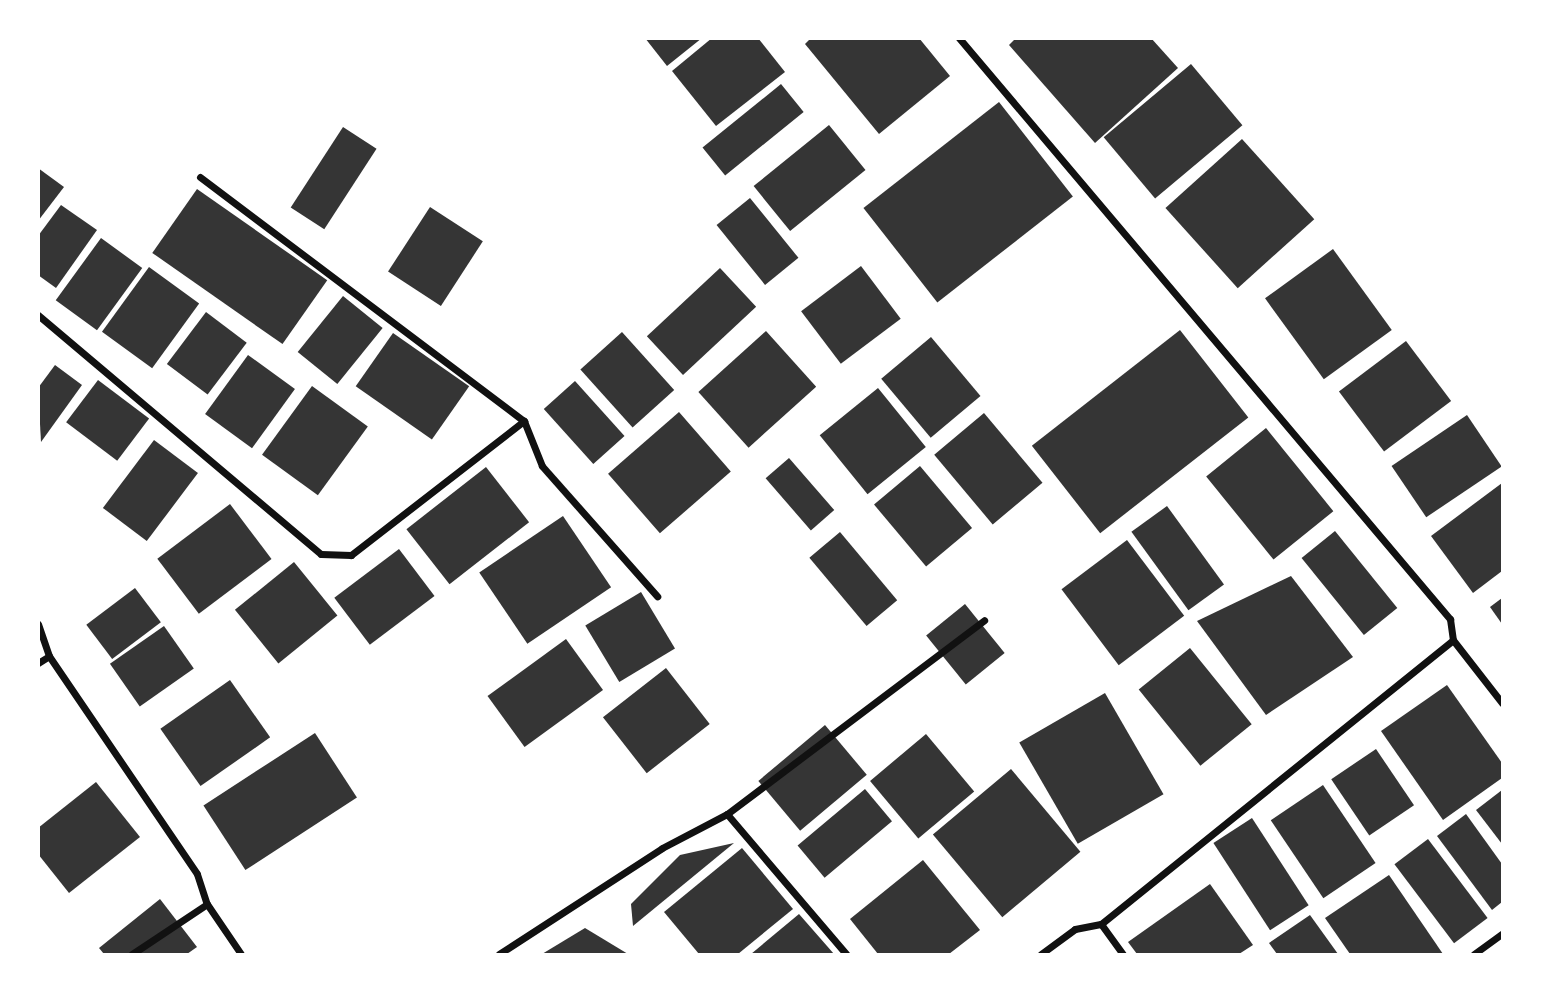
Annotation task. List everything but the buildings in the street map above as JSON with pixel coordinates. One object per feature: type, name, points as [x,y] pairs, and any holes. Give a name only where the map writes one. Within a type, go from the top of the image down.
[{"type":"street","points":[[959,38],[1450,619],[1453,640],[1503,703]]},
{"type":"street","points":[[200,177],[524,421],[542,466],[657,596]]},
{"type":"street","points":[[38,315],[321,554],[351,555],[524,421]]},
{"type":"street","points":[[499,954],[663,848],[727,814],[984,620]]},
{"type":"street","points":[[38,624],[49,656],[197,874],[207,904],[241,954]]},
{"type":"street","points":[[1041,954],[1075,929],[1101,924],[1453,640]]},
{"type":"street","points":[[38,663],[49,656]]},
{"type":"street","points":[[727,814],[846,954]]},
{"type":"street","points":[[132,954],[207,904]]},
{"type":"street","points":[[1101,924],[1123,954]]},
{"type":"street","points":[[1474,954],[1503,934]]}]
